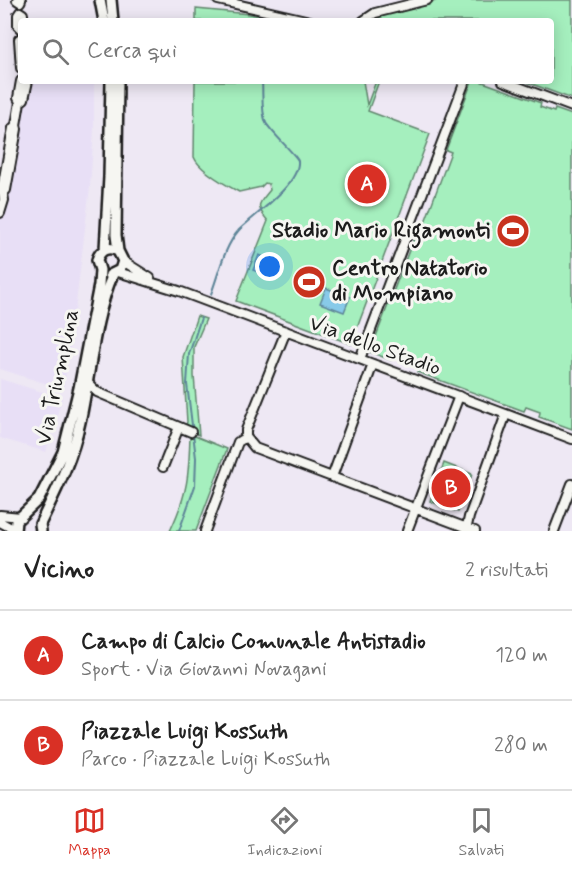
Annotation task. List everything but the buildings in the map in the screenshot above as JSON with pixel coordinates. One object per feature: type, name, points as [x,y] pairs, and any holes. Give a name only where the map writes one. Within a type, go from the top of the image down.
[{"type":"main road","points":[[99,0],[103,18]]},
{"type":"main road","points":[[111,0],[113,18]]},
{"type":"main road","name":"Via Triumplina","points":[[15,531],[15,524],[40,497],[63,452],[79,388],[99,285],[100,270],[97,260],[98,255],[105,249],[110,166],[111,84]]},
{"type":"main road","points":[[118,84],[116,235],[118,251],[123,261]]},
{"type":"main road","points":[[105,249],[118,251]]},
{"type":"main road","name":"Via Triumplina","points":[[40,527],[56,494],[80,425],[100,311],[123,261]]},
{"type":"main road","points":[[100,270],[106,274],[116,273]]},
{"type":"main road","name":"Via Triumplina","points":[[22,517],[33,516],[40,527]]},
{"type":"street","points":[[218,0],[297,18]]},
{"type":"street","points":[[368,18],[375,13],[427,0]]},
{"type":"street","points":[[18,18],[19,1]]},
{"type":"street","points":[[20,12],[23,18]]},
{"type":"street","points":[[0,213],[4,200],[2,189],[11,138],[20,102],[18,98],[20,84]]},
{"type":"street","points":[[20,102],[24,99],[27,84]]},
{"type":"street","points":[[360,359],[464,84]]},
{"type":"street","points":[[511,84],[572,107]]},
{"type":"street","name":"Via dello Stadio","points":[[123,261],[165,286]]},
{"type":"street","name":"Via dello Stadio","points":[[116,273],[179,291],[572,439]]},
{"type":"street","points":[[286,331],[246,430],[246,437],[255,448],[469,530],[469,517],[506,414]]},
{"type":"street","points":[[332,477],[373,364]]},
{"type":"street","name":"Via Triumplina","points":[[88,383],[97,392],[191,432]]},
{"type":"street","points":[[407,531],[459,396]]},
{"type":"street","points":[[163,467],[179,427]]},
{"type":"street","points":[[205,531],[238,442],[246,437]]},
{"type":"street","points":[[554,531],[572,484]]},
{"type":"street","points":[[0,515],[22,517]]},
{"type":"street","points":[[0,522],[15,531]]},
{"type":"shaded area","points":[[28,84],[94,84],[90,187],[72,337],[63,389],[0,369],[0,217],[6,198]]},
{"type":"shaded area","points":[[0,379],[62,398],[46,452],[0,438]]},
{"type":"green space","points":[[437,0],[572,0],[572,99],[532,84],[554,84],[554,18],[379,18],[397,10]]},
{"type":"green space","points":[[196,9],[271,18],[196,18]]},
{"type":"green space","points":[[195,84],[364,84],[367,105],[375,84],[378,84],[368,111],[430,134],[351,344],[236,301],[268,221],[261,211],[260,204],[270,190],[269,184],[265,183],[261,187],[239,192],[201,167],[194,157]]},
{"type":"green space","points":[[471,84],[488,84],[541,103],[540,107],[572,115],[572,429],[539,417],[540,412],[526,407],[524,411],[417,372],[419,366],[393,356],[391,360],[370,352],[413,240],[418,241],[451,152],[446,150]]},
{"type":"green space","points":[[197,316],[206,319],[194,347],[199,435],[185,429],[187,422],[183,357]]},
{"type":"green space","points":[[190,434],[227,449],[196,531],[170,531],[181,506],[186,484]]},
{"type":"green space","points":[[444,463],[472,474],[458,512],[430,501]]},
{"type":"water","points":[[259,255],[283,265],[277,279],[253,270]]},
{"type":"water","points":[[326,288],[350,297],[344,312],[320,303]]},
{"type":"waterway","points":[[259,12],[260,18]]},
{"type":"waterway","points":[[211,294],[226,252],[234,237],[284,189],[297,170],[297,159],[266,123],[262,84]]},
{"type":"waterway","points":[[179,531],[195,486],[196,458],[187,384],[189,354],[201,318]]},
{"type":"place","name":"Campo di Calcio Comunale Antistadio","points":[[367,184]]},
{"type":"place","name":"Stadio Mario Rigamonti","points":[[513,231]]},
{"type":"place","name":"Centro Natatorio di Mompiano","points":[[309,282]]},
{"type":"place","name":"Piazzale Luigi Kossuth","points":[[451,488]]}]
